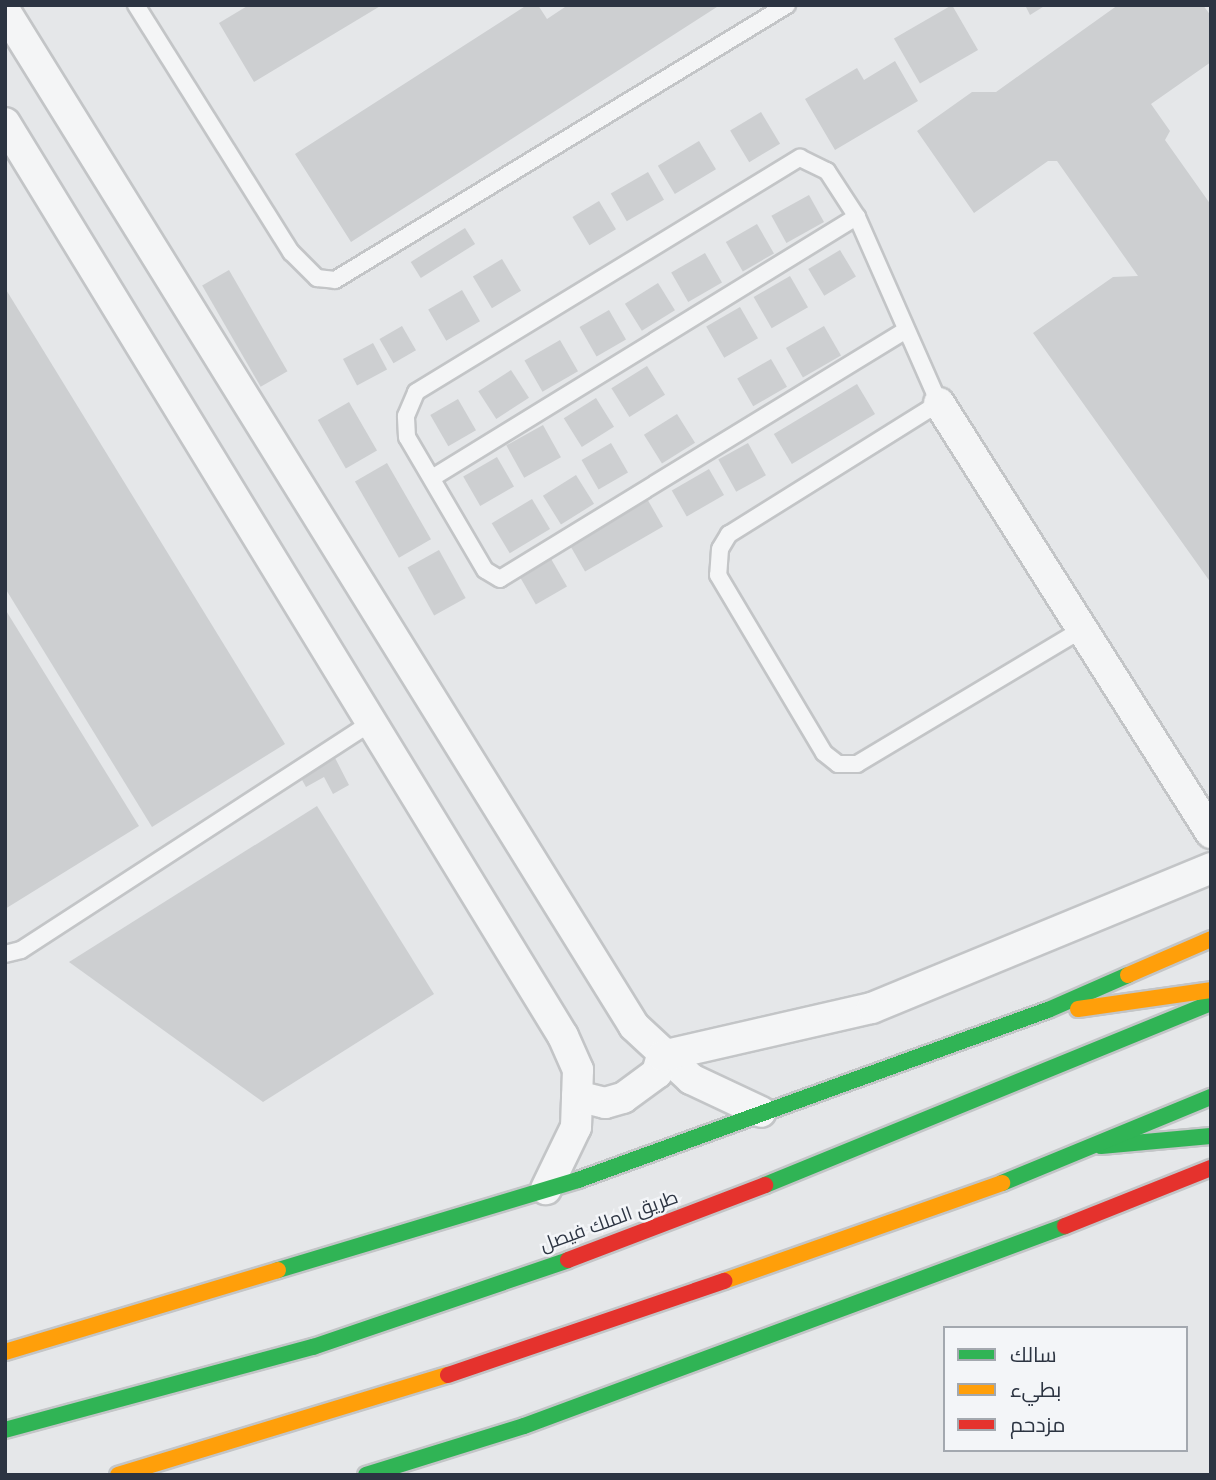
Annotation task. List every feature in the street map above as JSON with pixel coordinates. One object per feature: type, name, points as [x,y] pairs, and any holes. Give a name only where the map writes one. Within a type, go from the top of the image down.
[{"type":"main road","points":[[5,1352],[546,1189],[1048,1010],[1211,939]]},
{"type":"main road","points":[[1048,1010],[1123,1005],[1211,990]]},
{"type":"main road","name":"طريق الملك فيصل","points":[[5,1430],[313,1347],[568,1259],[832,1159],[1211,1003]]},
{"type":"main road","points":[[118,1475],[486,1363],[969,1197],[1101,1146],[1211,1097]]},
{"type":"main road","points":[[1101,1146],[1211,1136]]},
{"type":"main road","points":[[366,1475],[524,1426],[920,1283],[1211,1168]]},
{"type":"street","points":[[5,11],[627,1014],[662,1056],[691,1079],[761,1112]]},
{"type":"street","points":[[5,123],[563,1036],[578,1070],[576,1127],[546,1189]]},
{"type":"street","points":[[939,402],[1211,833]]},
{"type":"street","points":[[662,1056],[872,1008],[1211,868]]},
{"type":"street","points":[[577,1096],[604,1103],[623,1098],[657,1073],[662,1056]]},
{"type":"lane","points":[[136,5],[291,252],[317,278],[335,280],[787,5]]},
{"type":"lane","points":[[906,330],[500,579],[485,570],[407,437],[406,416],[416,392],[800,158],[827,171],[857,217],[939,402],[729,534],[720,549],[718,575],[824,753],[838,764],[857,764],[1084,628]]},
{"type":"lane","points":[[432,478],[857,217]]},
{"type":"lane","points":[[5,954],[21,950],[372,722]]},
{"type":"building","points":[[249,5],[382,5],[254,82],[219,23]]},
{"type":"building","points":[[527,5],[538,5],[547,19],[568,5],[720,5],[351,242],[295,154]]},
{"type":"building","points":[[952,5],[978,50],[920,84],[894,38]]},
{"type":"building","points":[[1025,5],[1046,5],[1030,15]]},
{"type":"building","points":[[1118,5],[1203,5],[1211,16],[1211,62],[1151,104],[1170,131],[1165,140],[1211,205],[1211,583],[1033,333],[1113,277],[1138,276],[1057,161],[1048,161],[974,213],[917,131],[972,92],[996,92]]},
{"type":"building","points":[[895,61],[918,101],[835,150],[805,99],[857,68],[864,80]]},
{"type":"building","points":[[761,112],[780,144],[749,162],[730,131]]},
{"type":"building","points":[[699,141],[716,169],[675,194],[658,166]]},
{"type":"building","points":[[648,172],[664,200],[627,221],[611,194]]},
{"type":"building","points":[[809,195],[824,222],[786,243],[771,216]]},
{"type":"building","points":[[599,201],[616,229],[589,245],[572,217]]},
{"type":"building","points":[[757,224],[774,253],[743,271],[726,242]]},
{"type":"building","points":[[465,228],[475,244],[421,278],[411,262]]},
{"type":"building","points":[[840,250],[856,277],[824,296],[808,269]]},
{"type":"building","points":[[705,253],[722,282],[688,302],[671,272]]},
{"type":"building","points":[[502,259],[521,291],[492,308],[473,277]]},
{"type":"building","points":[[229,270],[288,371],[261,387],[202,286]]},
{"type":"building","points":[[790,276],[808,307],[772,328],[754,297]]},
{"type":"building","points":[[658,283],[675,310],[642,331],[625,304]]},
{"type":"building","points":[[5,288],[285,744],[152,827],[5,588]]},
{"type":"building","points":[[462,290],[480,321],[446,341],[428,310]]},
{"type":"building","points":[[740,307],[758,338],[724,358],[706,326]]},
{"type":"building","points":[[609,310],[626,339],[597,356],[580,327]]},
{"type":"building","points":[[402,326],[416,350],[393,363],[379,339]]},
{"type":"building","points":[[824,326],[841,355],[803,377],[786,348]]},
{"type":"building","points":[[560,340],[578,371],[542,392],[524,360]]},
{"type":"building","points":[[373,343],[387,369],[357,385],[343,359]]},
{"type":"building","points":[[771,359],[787,387],[753,406],[737,379]]},
{"type":"building","points":[[647,366],[665,395],[629,417],[611,388]]},
{"type":"building","points":[[511,370],[529,398],[496,419],[478,391]]},
{"type":"building","points":[[857,384],[875,414],[792,464],[774,434]]},
{"type":"building","points":[[596,398],[614,427],[582,447],[564,418]]},
{"type":"building","points":[[458,399],[476,430],[448,446],[430,415]]},
{"type":"building","points":[[349,402],[377,450],[346,468],[318,420]]},
{"type":"building","points":[[677,414],[695,443],[662,464],[644,435]]},
{"type":"building","points":[[543,425],[561,457],[524,478],[506,445]]},
{"type":"building","points":[[611,443],[628,472],[599,489],[582,460]]},
{"type":"building","points":[[748,443],[766,475],[736,492],[718,459]]},
{"type":"building","points":[[497,457],[514,486],[480,506],[463,476]]},
{"type":"building","points":[[387,463],[431,539],[399,558],[355,482]]},
{"type":"building","points":[[709,469],[724,495],[687,516],[672,491]]},
{"type":"building","points":[[576,475],[594,504],[561,525],[543,496]]},
{"type":"building","points":[[646,497],[663,526],[585,571],[568,542]]},
{"type":"building","points":[[532,499],[550,529],[510,553],[492,523]]},
{"type":"building","points":[[439,550],[466,598],[434,616],[408,567]]},
{"type":"building","points":[[550,557],[567,586],[536,604],[519,575]]},
{"type":"building","points":[[5,609],[139,826],[5,909]]},
{"type":"building","points":[[332,752],[349,785],[333,794],[324,777],[306,787],[297,771]]},
{"type":"building","points":[[317,806],[434,994],[263,1102],[69,962]]},
{"type":"traffic: fast","points":[[278,1270],[578,1180],[1048,1010],[1128,975]]},
{"type":"traffic: fast","points":[[765,1185],[1211,1003]]},
{"type":"traffic: fast","points":[[1002,1183],[1211,1097]]},
{"type":"traffic: fast","points":[[1101,1146],[1211,1136]]},
{"type":"traffic: fast","points":[[366,1475],[524,1426],[1065,1226]]},
{"type":"traffic: fast","points":[[5,1430],[313,1347],[568,1260]]},
{"type":"traffic: slow","points":[[1128,975],[1211,939]]},
{"type":"traffic: slow","points":[[1078,1009],[1211,990]]},
{"type":"traffic: slow","points":[[724,1281],[1002,1183]]},
{"type":"traffic: slow","points":[[5,1352],[278,1270]]},
{"type":"traffic: slow","points":[[118,1475],[448,1375]]},
{"type":"traffic: jam","points":[[1065,1226],[1211,1168]]},
{"type":"traffic: jam","points":[[568,1260],[765,1185]]},
{"type":"traffic: jam","points":[[448,1375],[724,1281]]}]
